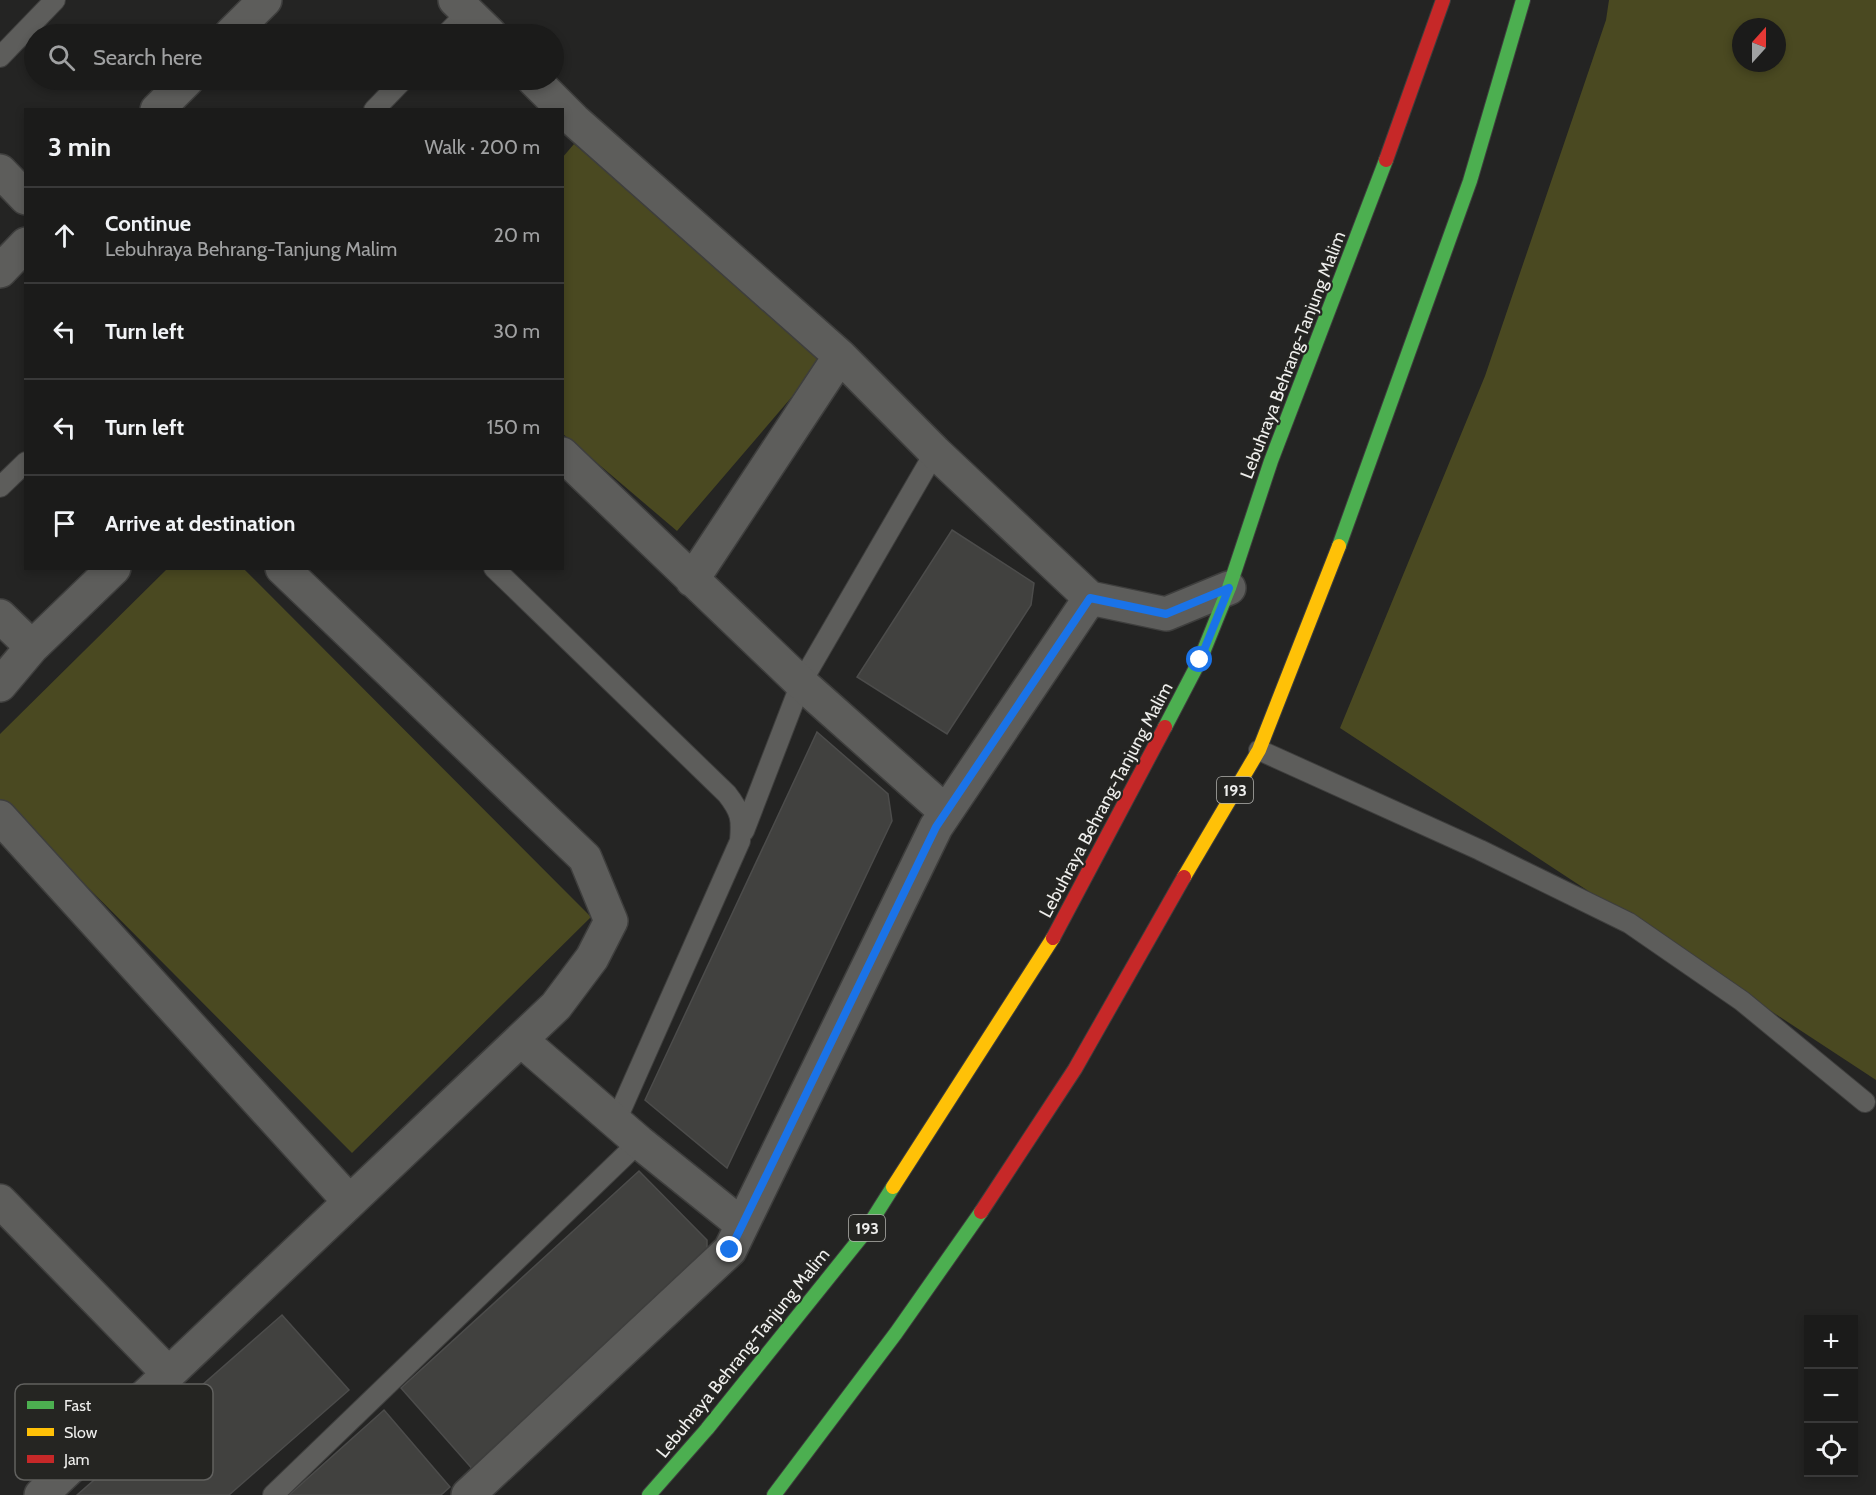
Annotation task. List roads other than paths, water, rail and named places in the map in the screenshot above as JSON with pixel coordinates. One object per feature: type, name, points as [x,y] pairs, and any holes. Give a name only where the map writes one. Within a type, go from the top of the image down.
[{"type":"main road","name":"Lebuhraya Behrang-Tanjung Malim","points":[[650,1495],[707,1430],[862,1236],[1053,938],[1200,660],[1229,588],[1271,460],[1387,157],[1443,0]]},
{"type":"main road","name":"193","points":[[777,1494],[896,1333],[992,1197],[1075,1070],[1207,836],[1259,750],[1323,586],[1470,181],[1523,0]]},
{"type":"street","points":[[241,24],[265,0]]},
{"type":"street","points":[[159,108],[177,90]]},
{"type":"street","points":[[542,90],[555,108]]},
{"type":"street","points":[[568,125],[840,356],[935,452],[1090,598],[1166,614],[1229,588]]},
{"type":"street","points":[[0,171],[24,196]]},
{"type":"street","points":[[0,271],[24,246]]},
{"type":"street","points":[[692,580],[840,356]]},
{"type":"street","points":[[564,456],[801,683],[946,812]]},
{"type":"street","points":[[0,685],[32,647],[112,570]]},
{"type":"street","points":[[158,1384],[556,1006],[592,958],[611,921],[585,858],[284,570]]},
{"type":"street","points":[[468,1495],[730,1250],[936,827],[1090,598]]},
{"type":"street","points":[[0,616],[32,647]]},
{"type":"street","points":[[0,817],[349,1201]]},
{"type":"street","points":[[521,1040],[627,1132],[741,1224]]},
{"type":"street","points":[[0,1201],[169,1374]]},
{"type":"street","points":[[41,1495],[57,1480]]},
{"type":"lane","points":[[32,24],[55,0]]},
{"type":"lane","points":[[0,57],[24,32]]},
{"type":"lane","points":[[376,108],[393,90]]},
{"type":"lane","points":[[273,1495],[627,1132],[801,683],[935,452]]},
{"type":"lane","points":[[0,487],[24,464]]},
{"type":"lane","points":[[496,570],[727,794],[739,810],[742,823],[740,841]]},
{"type":"lane","points":[[1259,750],[1480,850],[1629,923],[1742,1001],[1864,1102]]}]
